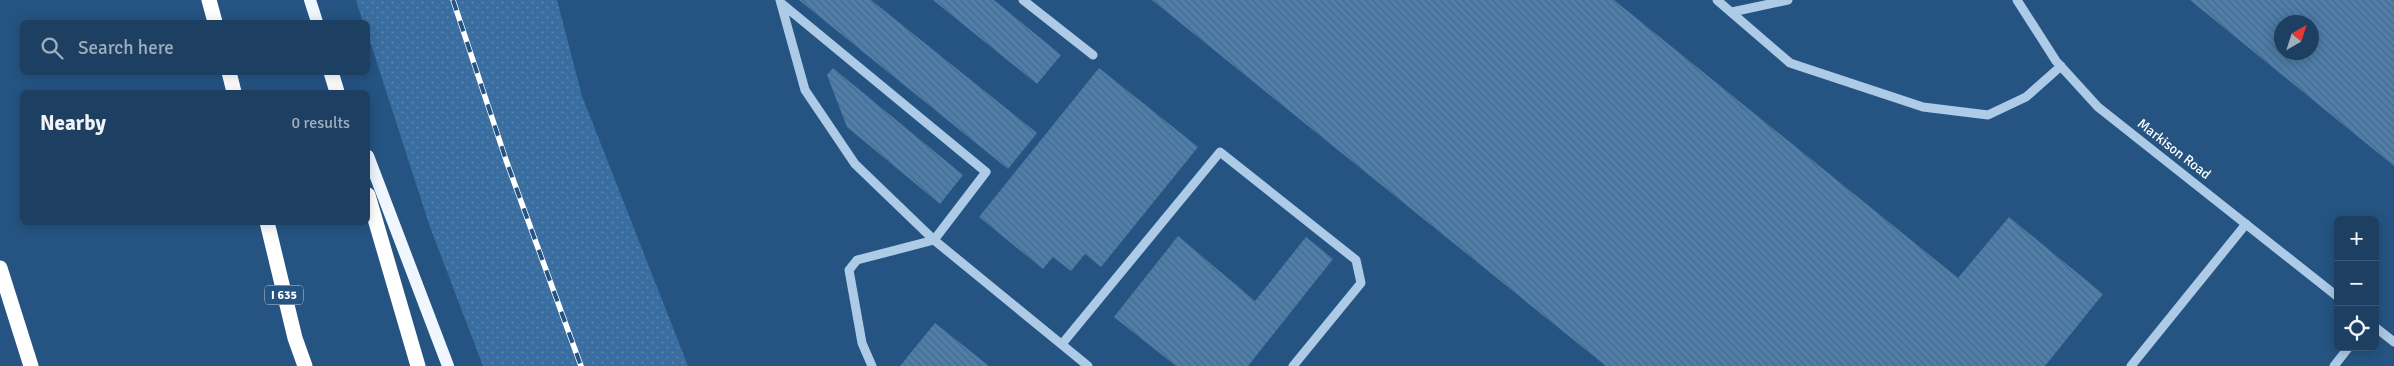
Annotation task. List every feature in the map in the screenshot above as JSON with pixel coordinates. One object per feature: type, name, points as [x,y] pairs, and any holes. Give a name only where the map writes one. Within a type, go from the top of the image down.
[{"type":"highway","points":[[209,0],[214,20]]},
{"type":"highway","points":[[230,75],[234,90]]},
{"type":"highway","points":[[332,75],[336,90]]},
{"type":"highway","points":[[370,202],[418,366]]},
{"type":"highway","name":"I 635","points":[[268,225],[295,338],[305,366]]},
{"type":"highway","points":[[0,268],[31,366]]},
{"type":"main road","points":[[310,0],[316,20]]},
{"type":"main road","points":[[336,75],[342,90]]},
{"type":"main road","points":[[370,161],[448,366]]},
{"type":"street","points":[[1023,0],[1093,55]]},
{"type":"street","points":[[1717,0],[1790,62],[1923,107],[1988,115],[2026,97],[2061,66]]},
{"type":"street","points":[[1732,12],[1788,0]]},
{"type":"street","name":"Markison Road","points":[[2017,0],[2061,66],[2098,107],[2334,294]]},
{"type":"street","points":[[780,2],[805,90],[855,164],[934,240],[1088,366]]},
{"type":"street","points":[[780,2],[986,172],[934,240],[857,260],[849,270],[862,343],[872,366]]},
{"type":"street","points":[[1062,344],[1220,152],[1356,260],[1360,283],[1294,366]]},
{"type":"street","points":[[2131,366],[2246,224]]},
{"type":"street","points":[[2379,330],[2394,342]]},
{"type":"street","points":[[2334,366],[2346,351]]},
{"type":"shaded area","points":[[356,0],[557,0],[582,96],[688,366],[483,366],[430,227],[370,41],[370,20],[362,20]]},
{"type":"building","points":[[799,0],[871,0],[1037,133],[1008,169]]},
{"type":"building","points":[[933,0],[994,0],[1061,55],[1037,84]]},
{"type":"building","points":[[1152,0],[1614,0],[1958,278],[2009,217],[2103,294],[2045,366],[1606,366]]},
{"type":"building","points":[[2190,0],[2394,0],[2394,166]]},
{"type":"building","points":[[833,68],[963,175],[940,204],[847,127],[827,75]]},
{"type":"building","points":[[1099,68],[1198,147],[1101,267],[1085,254],[1071,271],[1053,257],[1043,269],[979,217]]},
{"type":"building","points":[[1178,236],[1255,301],[1306,237],[1333,259],[1248,366],[1176,366],[1114,317]]},
{"type":"building","points":[[935,323],[989,366],[900,366]]},
{"type":"railway","points":[[453,0],[506,160],[581,366]]}]
